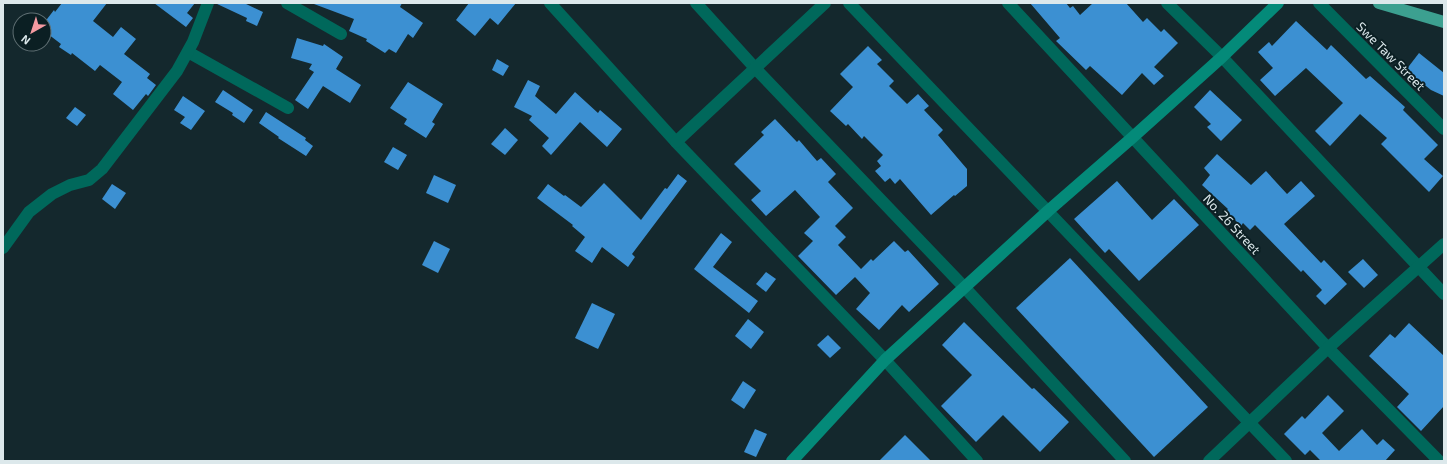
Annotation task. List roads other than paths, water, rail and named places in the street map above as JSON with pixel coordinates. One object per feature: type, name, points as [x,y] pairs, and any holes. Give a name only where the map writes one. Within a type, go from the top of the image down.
[{"type":"main road","points":[[1379,3],[1444,22]]},
{"type":"street","points":[[3,248],[29,212],[52,194],[70,185],[89,180],[102,169],[177,71],[193,42],[208,3]]},
{"type":"street","points":[[288,3],[341,34]]},
{"type":"street","points":[[550,3],[676,142],[885,360],[977,461]]},
{"type":"street","points":[[696,3],[755,68],[965,288],[1125,461]]},
{"type":"street","points":[[676,142],[825,3]]},
{"type":"street","points":[[849,3],[1286,461]]},
{"type":"street","name":"No. 26 Street","points":[[1008,3],[1328,348],[1439,461]]},
{"type":"street","points":[[1167,3],[1222,57],[1444,294]]},
{"type":"street","points":[[792,461],[885,360],[1048,211],[1222,57],[1278,3]]},
{"type":"street","name":"Swe Taw Street","points":[[1319,3],[1444,129]]},
{"type":"street","points":[[188,52],[288,108]]},
{"type":"street","points":[[1209,461],[1328,348],[1444,244]]}]
